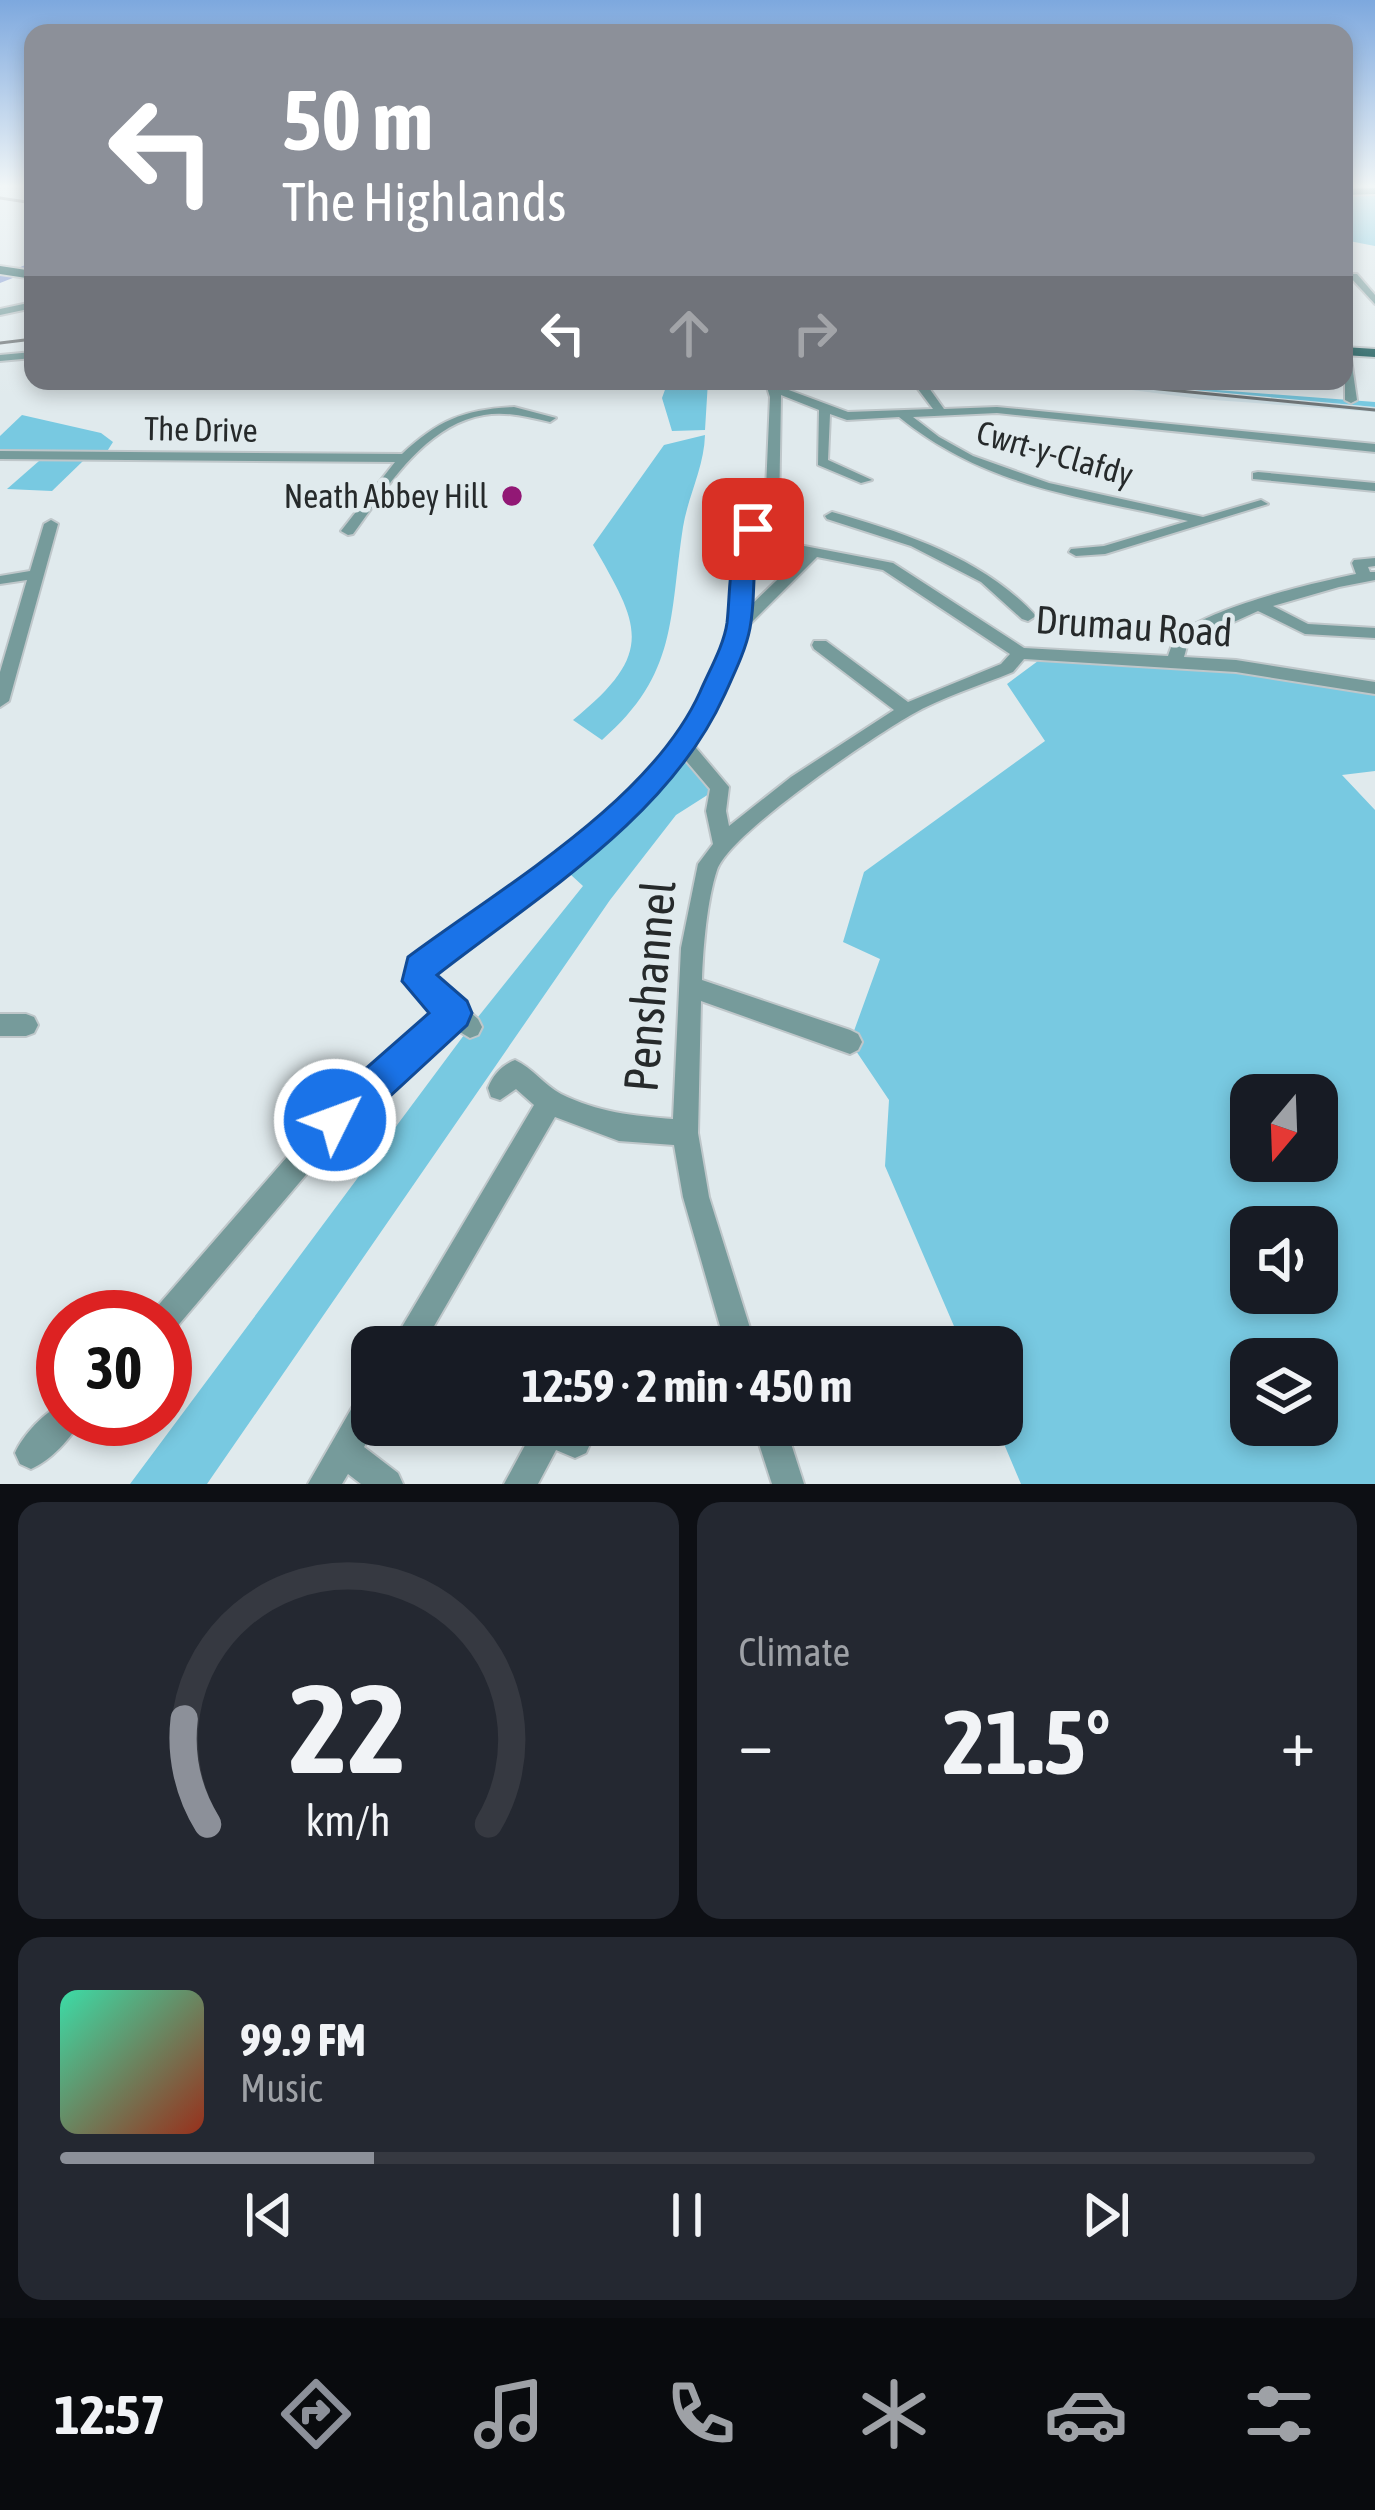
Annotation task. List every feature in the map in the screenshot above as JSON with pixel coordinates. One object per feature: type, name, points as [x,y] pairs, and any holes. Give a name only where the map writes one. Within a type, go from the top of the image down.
[{"type":"street","points":[[1353,280],[1375,301]]},
{"type":"street","points":[[738,628],[812,554],[785,540],[772,513],[780,390]]},
{"type":"street","points":[[787,390],[824,411],[1044,413],[1375,448]]},
{"type":"street","points":[[924,390],[940,412]]},
{"type":"street","points":[[1349,390],[1351,400]]},
{"type":"street","points":[[348,531],[401,458],[460,417],[506,410],[550,418]]},
{"type":"street","points":[[824,411],[822,462],[866,480]]},
{"type":"street","name":"Cwrt-y-Clafdy","points":[[903,415],[959,455],[1006,474],[1204,520]]},
{"type":"street","name":"The Drive","points":[[0,454],[401,458]]},
{"type":"street","points":[[1258,476],[1375,487]]},
{"type":"street","points":[[1076,553],[1105,550],[1261,504]]},
{"type":"street","points":[[190,1290],[335,1120],[462,1020],[419,981],[420,968],[594,834],[655,778],[682,744],[710,699],[738,628],[740,560],[753,529],[772,513]]},
{"type":"street","points":[[832,516],[916,543],[986,579],[1028,616]]},
{"type":"street","points":[[1,696],[50,527]]},
{"type":"street","points":[[862,560],[867,531]]},
{"type":"street","name":"Drumau Road","points":[[812,554],[862,560],[913,578],[1020,653],[1175,660],[1375,688]]},
{"type":"street","points":[[1175,660],[1177,646],[1192,632],[1371,571]]},
{"type":"street","points":[[0,580],[33,575]]},
{"type":"street","points":[[1261,606],[1305,629],[1375,633]]},
{"type":"street","points":[[820,645],[906,710]]},
{"type":"street","name":"Penshannel","points":[[735,1326],[697,1197],[685,1133],[701,882],[723,844],[798,782],[906,710],[1007,668],[1020,653]]},
{"type":"street","points":[[682,744],[720,787],[716,812],[723,844]]},
{"type":"street","points":[[691,987],[850,1042]]},
{"type":"street","points":[[0,1025],[26,1025]]},
{"type":"street","points":[[500,1088],[515,1072],[550,1102],[620,1128],[685,1133]]},
{"type":"street","points":[[417,1326],[550,1102]]},
{"type":"street","points":[[324,1484],[351,1439]]},
{"type":"street","points":[[31,1453],[38,1446]]},
{"type":"street","points":[[520,1484],[549,1446]]},
{"type":"street","points":[[776,1446],[788,1484]]},
{"type":"street","points":[[344,1451],[387,1484]]},
{"type":"shaded area","points":[[665,390],[707,390],[705,430],[672,431],[662,398]]},
{"type":"shaded area","points":[[1132,390],[1375,407],[1375,412]]},
{"type":"shaded area","points":[[1194,390],[1375,402],[1375,407]]},
{"type":"shaded area","points":[[22,415],[101,433],[113,442],[106,453],[0,451],[0,436]]},
{"type":"shaded area","points":[[705,435],[683,527],[666,643],[645,692],[602,740],[573,720],[618,676],[632,638],[621,597],[593,545],[664,445]]},
{"type":"shaded area","points":[[39,461],[83,461],[52,491],[7,489]]},
{"type":"shaded area","points":[[1042,658],[1175,660],[1375,688],[1375,771],[1342,775],[1375,810],[1375,1484],[1021,1484],[1005,1446],[1023,1446],[1023,1326],[954,1326],[885,1166],[889,1100],[850,1042],[880,959],[843,942],[864,872],[1045,741],[1007,684]]},
{"type":"shaded area","points":[[682,744],[720,787],[676,815],[610,900],[207,1484],[130,1484],[158,1446],[192,1446],[192,1401],[470,1027],[583,886],[558,863]]},
{"type":"waterway","points":[[0,279],[24,270]]},
{"type":"railway","points":[[0,343],[24,340]]},
{"type":"railway","points":[[1169,390],[1375,410]]},
{"type":"place","name":"Neath Abbey Hill","points":[[512,496]]},
{"type":"route","points":[[335,1120],[455,1013],[419,981],[420,968],[594,834],[655,778],[682,744],[710,699],[738,628],[740,560],[753,529]]}]
